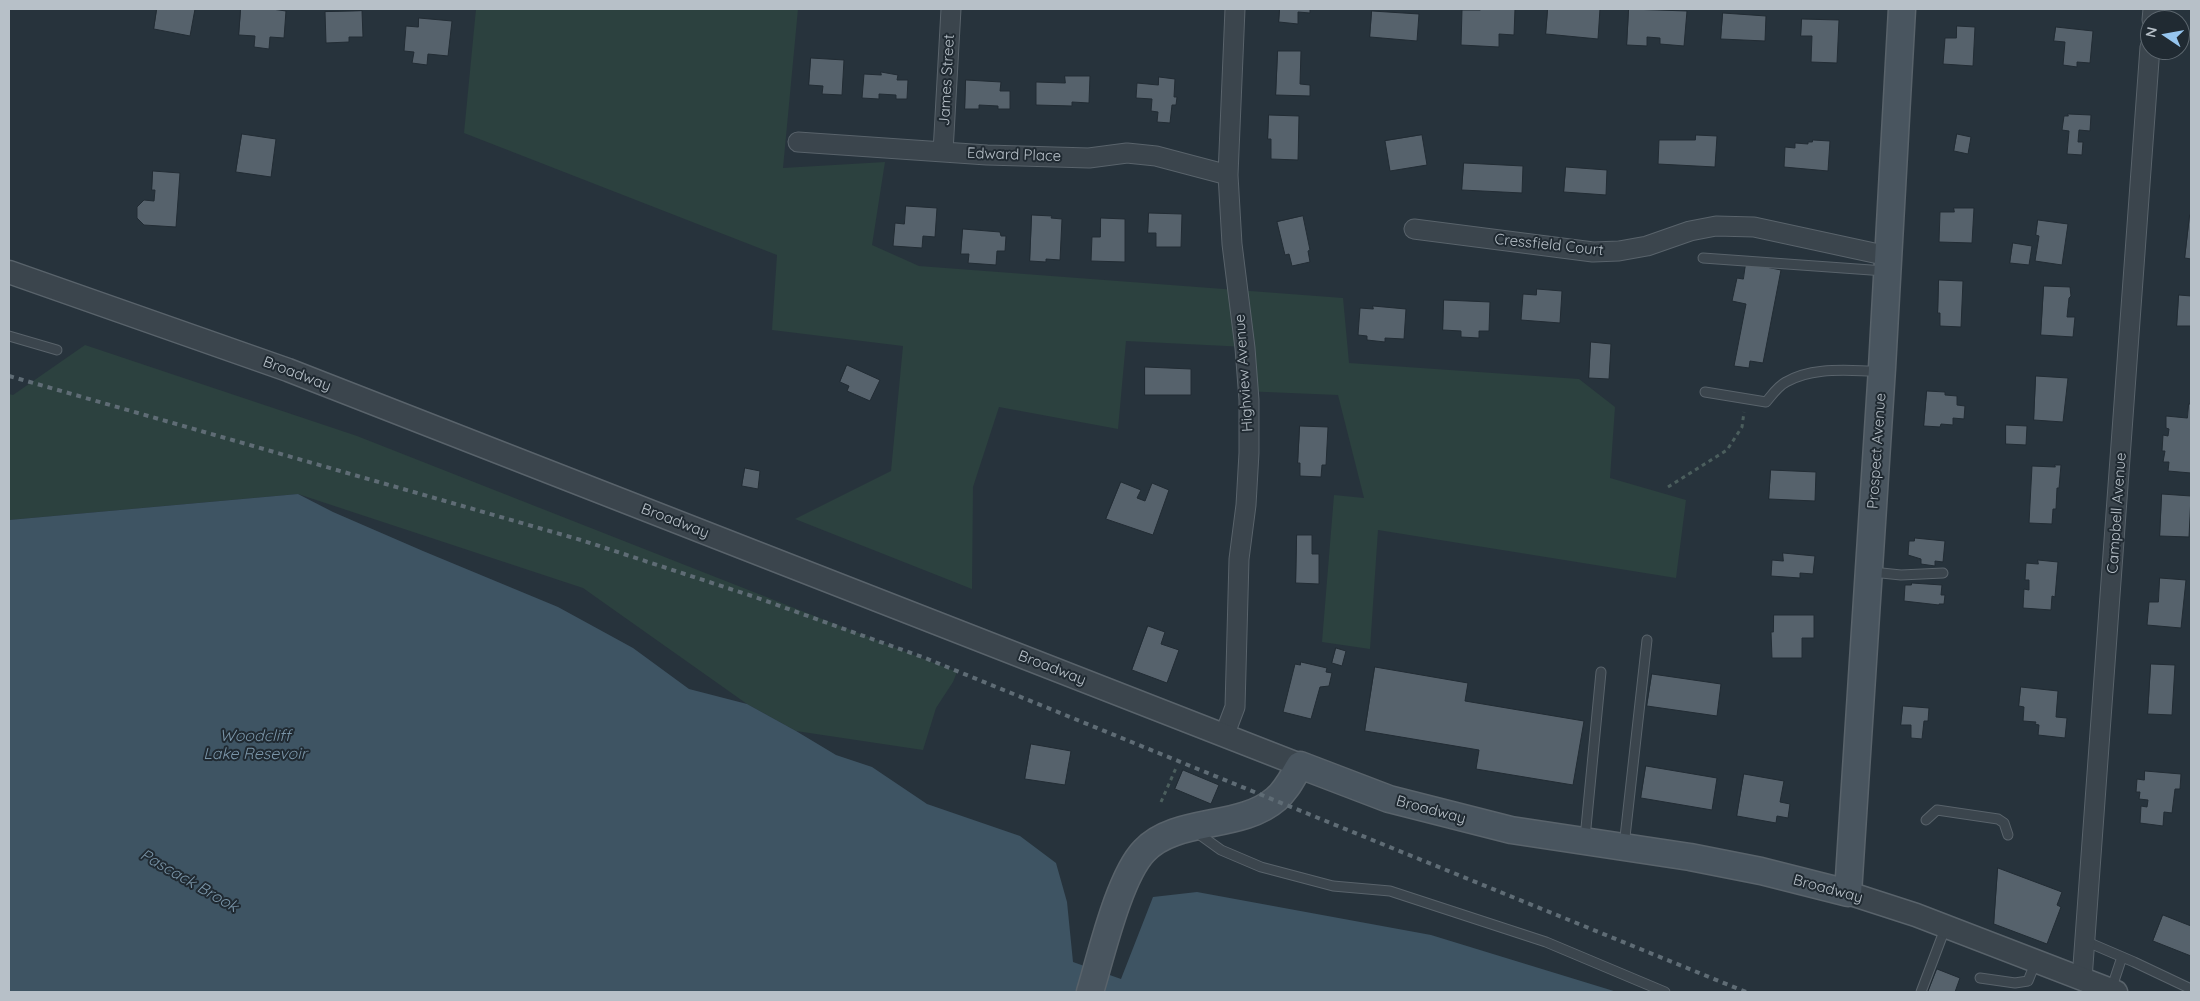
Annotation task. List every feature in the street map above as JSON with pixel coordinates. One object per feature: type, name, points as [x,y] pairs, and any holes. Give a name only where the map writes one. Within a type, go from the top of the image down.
[{"type":"main road","name":"Prospect Avenue","points":[[1848,893],[1882,371],[1902,9]]},
{"type":"main road","name":"Broadway","points":[[1300,765],[1389,799],[1450,816],[1511,830],[1761,871],[1848,893]]},
{"type":"main road","points":[[1093,981],[1132,867],[1142,853],[1150,845],[1162,838],[1240,817],[1260,809],[1276,799],[1289,784],[1300,765]]},
{"type":"street","name":"James Street","points":[[943,152],[950,9]]},
{"type":"street","name":"Highview Avenue","points":[[1224,736],[1235,707],[1239,559],[1246,505],[1249,453],[1246,365],[1232,244],[1228,175],[1235,9]]},
{"type":"street","name":"Campbell Avenue","points":[[2082,979],[2149,60]]},
{"type":"street","name":"Edward Place","points":[[798,142],[943,152],[1089,158],[1127,154],[1156,156],[1228,175]]},
{"type":"street","name":"Cressfield Court","points":[[1414,230],[1593,252],[1619,251],[1647,246],[1690,231],[1716,226],[1754,227],[1888,264]]},
{"type":"street","name":"Broadway","points":[[9,272],[288,370],[1300,765]]},
{"type":"street","name":"Broadway","points":[[1848,893],[1946,926],[2113,991]]},
{"type":"lane","points":[[1703,258],[1888,264]]},
{"type":"lane","points":[[9,336],[56,350]]},
{"type":"lane","points":[[1705,392],[1766,402],[1785,382],[1819,372],[1882,371]]},
{"type":"lane","points":[[1869,572],[1901,574],[1943,573]]},
{"type":"lane","points":[[1624,849],[1647,640]]},
{"type":"lane","points":[[1585,843],[1600,672]]},
{"type":"lane","points":[[1926,820],[1937,810],[1998,819],[2004,822],[2008,835]]},
{"type":"lane","points":[[1192,829],[1221,850],[1261,867],[1333,886],[1390,891],[1546,942],[1665,992]]},
{"type":"lane","points":[[1921,992],[1946,926]]},
{"type":"lane","points":[[2085,941],[2191,989]]},
{"type":"lane","points":[[2113,991],[2122,957]]},
{"type":"lane","points":[[1980,978],[2015,983],[2028,981],[2036,961]]},
{"type":"path","points":[[1668,487],[1727,450],[1742,427],[1746,399]]},
{"type":"path","points":[[1161,802],[1176,768]]},
{"type":"green space","points":[[476,9],[798,9],[783,168],[885,162],[872,245],[919,266],[1343,298],[1349,363],[1579,379],[1615,407],[1610,478],[1686,500],[1676,578],[1378,530],[1370,649],[1322,642],[1334,495],[1364,498],[1338,395],[1242,391],[1246,347],[1126,341],[1118,429],[999,407],[973,487],[972,589],[795,519],[891,471],[903,346],[772,330],[777,255],[464,133]]},
{"type":"green space","points":[[85,345],[357,436],[957,672],[953,682],[936,708],[923,750],[796,731],[747,704],[583,588],[298,494],[9,520],[9,394],[13,395]]},
{"type":"water","name":"Woodcliff Lake Resevoir","points":[[298,494],[333,512],[558,607],[633,648],[689,689],[747,704],[836,755],[872,767],[927,804],[1020,836],[1056,863],[1067,902],[1073,962],[1121,979],[1153,897],[1197,892],[1431,935],[1617,992],[9,992],[9,520]]},
{"type":"building","points":[[157,9],[195,9],[190,36],[154,29]]},
{"type":"building","points":[[241,9],[286,11],[284,38],[270,37],[269,49],[254,47],[255,36],[239,35]]},
{"type":"building","points":[[1280,9],[1310,9],[1310,13],[1298,12],[1298,24],[1279,22]]},
{"type":"building","points":[[1515,9],[1514,35],[1499,34],[1499,47],[1461,45],[1462,10]]},
{"type":"building","points":[[1548,9],[1600,9],[1598,39],[1546,34]]},
{"type":"building","points":[[1629,9],[1687,11],[1684,46],[1660,44],[1660,38],[1647,37],[1647,46],[1627,45]]},
{"type":"building","points":[[362,11],[363,37],[349,37],[349,42],[326,43],[325,12]]},
{"type":"building","points":[[1372,11],[1419,14],[1417,41],[1370,37]]},
{"type":"building","points":[[1723,13],[1766,16],[1765,41],[1721,39]]},
{"type":"building","points":[[419,18],[452,21],[448,56],[428,54],[427,65],[412,63],[414,52],[404,51],[406,26],[418,27]]},
{"type":"building","points":[[1802,19],[1839,20],[1837,63],[1811,62],[1812,36],[1801,36]]},
{"type":"building","points":[[1957,26],[1975,27],[1973,66],[1943,64],[1945,38],[1956,38]]},
{"type":"building","points":[[2056,27],[2093,31],[2090,63],[2077,62],[2077,67],[2063,65],[2065,42],[2054,41]]},
{"type":"building","points":[[1278,51],[1301,51],[1300,84],[1310,85],[1310,96],[1276,95]]},
{"type":"building","points":[[811,58],[844,60],[842,95],[822,94],[823,86],[809,85]]},
{"type":"building","points":[[881,72],[898,75],[897,80],[908,80],[907,99],[896,99],[896,95],[879,94],[879,99],[862,98],[864,74],[881,75]]},
{"type":"building","points":[[1065,76],[1090,76],[1089,103],[1072,102],[1072,106],[1036,105],[1036,82],[1065,83]]},
{"type":"building","points":[[1159,77],[1175,79],[1174,97],[1177,97],[1176,105],[1172,105],[1170,123],[1157,122],[1158,112],[1151,111],[1152,99],[1136,98],[1137,83],[1158,85]]},
{"type":"building","points":[[966,80],[1001,82],[1000,91],[1010,91],[1010,109],[998,109],[998,106],[979,105],[979,109],[965,109]]},
{"type":"building","points":[[2068,114],[2091,115],[2090,131],[2079,130],[2078,142],[2083,142],[2082,155],[2067,154],[2069,131],[2062,130],[2064,116],[2068,116]]},
{"type":"building","points":[[1269,115],[1299,116],[1298,160],[1271,159],[1271,139],[1268,139]]},
{"type":"building","points":[[242,134],[276,139],[271,177],[236,172]]},
{"type":"building","points":[[1957,134],[1971,137],[1968,154],[1954,151]]},
{"type":"building","points":[[1422,135],[1427,165],[1390,171],[1385,141]]},
{"type":"building","points":[[1696,135],[1717,136],[1715,167],[1658,164],[1659,140],[1695,140]]},
{"type":"building","points":[[1813,140],[1830,141],[1828,171],[1784,167],[1785,147],[1795,148],[1795,143],[1808,144],[1808,142]]},
{"type":"building","points":[[1464,163],[1523,166],[1522,193],[1462,190]]},
{"type":"building","points":[[1566,167],[1607,170],[1606,195],[1564,192]]},
{"type":"building","points":[[153,171],[180,173],[176,227],[144,225],[137,218],[137,207],[144,200],[154,201],[155,190],[152,190]]},
{"type":"building","points":[[906,206],[937,208],[935,237],[923,236],[922,248],[893,246],[895,223],[904,224]]},
{"type":"building","points":[[1954,208],[1974,208],[1972,243],[1939,242],[1940,212],[1954,212]]},
{"type":"building","points":[[1149,213],[1182,214],[1181,247],[1156,247],[1156,233],[1148,233]]},
{"type":"building","points":[[1032,215],[1052,216],[1051,218],[1062,219],[1060,260],[1046,259],[1046,262],[1030,261]]},
{"type":"building","points":[[2191,215],[2191,259],[2185,258]]},
{"type":"building","points":[[1303,216],[1310,250],[1308,251],[1310,262],[1292,266],[1289,254],[1285,255],[1277,222]]},
{"type":"building","points":[[1101,218],[1125,219],[1125,262],[1091,261],[1092,237],[1100,237]]},
{"type":"building","points":[[2038,220],[2068,224],[2062,265],[2035,261],[2039,236],[2036,235]]},
{"type":"building","points":[[963,229],[1000,232],[1001,236],[1006,236],[1005,251],[997,251],[996,265],[968,263],[969,254],[961,254]]},
{"type":"building","points":[[2013,243],[2032,246],[2029,265],[2010,263]]},
{"type":"building","points":[[1746,263],[1781,270],[1763,363],[1750,361],[1749,368],[1734,366],[1746,304],[1732,301],[1737,278],[1743,279]]},
{"type":"building","points":[[1939,280],[1963,281],[1961,327],[1940,326],[1940,313],[1938,313]]},
{"type":"building","points":[[2044,286],[2070,287],[2071,296],[2069,298],[2067,317],[2075,317],[2073,337],[2041,335]]},
{"type":"building","points":[[1537,289],[1562,291],[1560,323],[1521,320],[1523,294],[1536,295]]},
{"type":"building","points":[[2179,295],[2191,296],[2191,326],[2177,326]]},
{"type":"building","points":[[1444,300],[1490,302],[1489,331],[1479,331],[1479,338],[1461,337],[1461,331],[1443,330]]},
{"type":"building","points":[[1373,306],[1406,309],[1404,339],[1385,338],[1385,342],[1367,340],[1367,336],[1358,335],[1360,308],[1373,309]]},
{"type":"building","points":[[1591,342],[1611,344],[1609,379],[1589,378]]},
{"type":"building","points":[[847,365],[880,380],[870,401],[847,391],[849,386],[840,382]]},
{"type":"building","points":[[1145,367],[1191,369],[1191,395],[1145,395]]},
{"type":"building","points":[[2036,376],[2068,378],[2063,422],[2034,420]]},
{"type":"building","points":[[1927,391],[1945,392],[1945,395],[1957,396],[1957,405],[1965,406],[1964,419],[1953,418],[1953,425],[1941,424],[1940,427],[1924,426]]},
{"type":"building","points":[[2189,404],[2191,404],[2191,473],[2168,471],[2169,462],[2163,462],[2165,451],[2162,451],[2163,435],[2168,436],[2169,429],[2166,428],[2166,416],[2187,418]]},
{"type":"building","points":[[2006,425],[2027,426],[2026,445],[2006,444]]},
{"type":"building","points":[[1300,426],[1328,427],[1326,465],[1322,465],[1321,477],[1300,476],[1300,463],[1298,463]]},
{"type":"building","points":[[2055,465],[2061,465],[2056,509],[2053,509],[2052,524],[2029,523],[2032,466],[2055,467]]},
{"type":"building","points":[[745,468],[760,471],[758,489],[742,486]]},
{"type":"building","points":[[1771,470],[1816,472],[1815,501],[1769,499]]},
{"type":"building","points":[[1121,482],[1141,490],[1137,498],[1145,501],[1152,483],[1169,490],[1153,535],[1106,519]]},
{"type":"building","points":[[2162,494],[2191,496],[2189,537],[2160,536]]},
{"type":"building","points":[[1297,535],[1312,535],[1312,554],[1319,554],[1319,584],[1296,583]]},
{"type":"building","points":[[1915,538],[1945,541],[1943,562],[1935,561],[1935,566],[1921,564],[1921,559],[1908,555],[1909,541],[1914,541]]},
{"type":"building","points":[[1783,553],[1815,556],[1813,574],[1800,573],[1800,578],[1771,576],[1772,560],[1783,561]]},
{"type":"building","points":[[2038,560],[2058,562],[2055,597],[2052,596],[2051,610],[2023,608],[2024,589],[2029,590],[2029,580],[2025,580],[2026,563],[2038,564]]},
{"type":"building","points":[[2160,578],[2186,580],[2181,628],[2147,625],[2149,602],[2158,602]]},
{"type":"building","points":[[1912,583],[1942,585],[1941,595],[1945,595],[1944,604],[1904,601],[1905,585],[1911,585]]},
{"type":"building","points":[[1774,615],[1814,615],[1814,638],[1802,638],[1802,658],[1772,658],[1771,632],[1773,632]]},
{"type":"building","points":[[1148,626],[1165,632],[1161,644],[1179,650],[1167,683],[1132,670]]},
{"type":"building","points":[[1336,648],[1346,651],[1342,666],[1332,663]]},
{"type":"building","points":[[1301,662],[1327,668],[1326,672],[1332,673],[1329,686],[1320,687],[1311,719],[1283,712],[1295,664],[1300,665]]},
{"type":"building","points":[[2151,664],[2175,665],[2172,715],[2148,714]]},
{"type":"building","points":[[1375,667],[1468,683],[1465,701],[1584,721],[1573,785],[1476,769],[1479,750],[1365,731]]},
{"type":"building","points":[[1652,674],[1721,684],[1717,716],[1647,706]]},
{"type":"building","points":[[2021,687],[2058,691],[2056,717],[2067,718],[2065,738],[2038,735],[2039,725],[2035,724],[2036,722],[2023,721],[2024,707],[2019,706]]},
{"type":"building","points":[[1903,706],[1929,708],[1928,721],[1924,721],[1922,739],[1911,738],[1911,725],[1901,725]]},
{"type":"building","points":[[1031,744],[1071,751],[1065,785],[1025,779]]},
{"type":"building","points":[[1646,766],[1717,778],[1712,810],[1641,798]]},
{"type":"building","points":[[1183,770],[1219,785],[1211,804],[1175,789]]},
{"type":"building","points":[[2145,771],[2181,774],[2180,789],[2175,789],[2172,813],[2164,812],[2163,826],[2140,823],[2141,806],[2147,807],[2148,800],[2139,799],[2140,792],[2136,792],[2137,779],[2144,780]]},
{"type":"building","points":[[1744,774],[1784,781],[1780,802],[1790,804],[1788,818],[1777,816],[1776,823],[1737,816]]},
{"type":"building","points":[[1998,868],[2062,892],[2057,905],[2061,907],[2047,944],[1994,924]]},
{"type":"building","points":[[2163,915],[2191,926],[2191,956],[2153,941]]},
{"type":"building","points":[[1937,969],[1960,978],[1955,992],[1928,992]]},
{"type":"railway","points":[[9,376],[581,540],[755,597],[925,658],[1746,992]]},
{"type":"water label","name":"Pascack Brook","points":[[189,881]]}]
